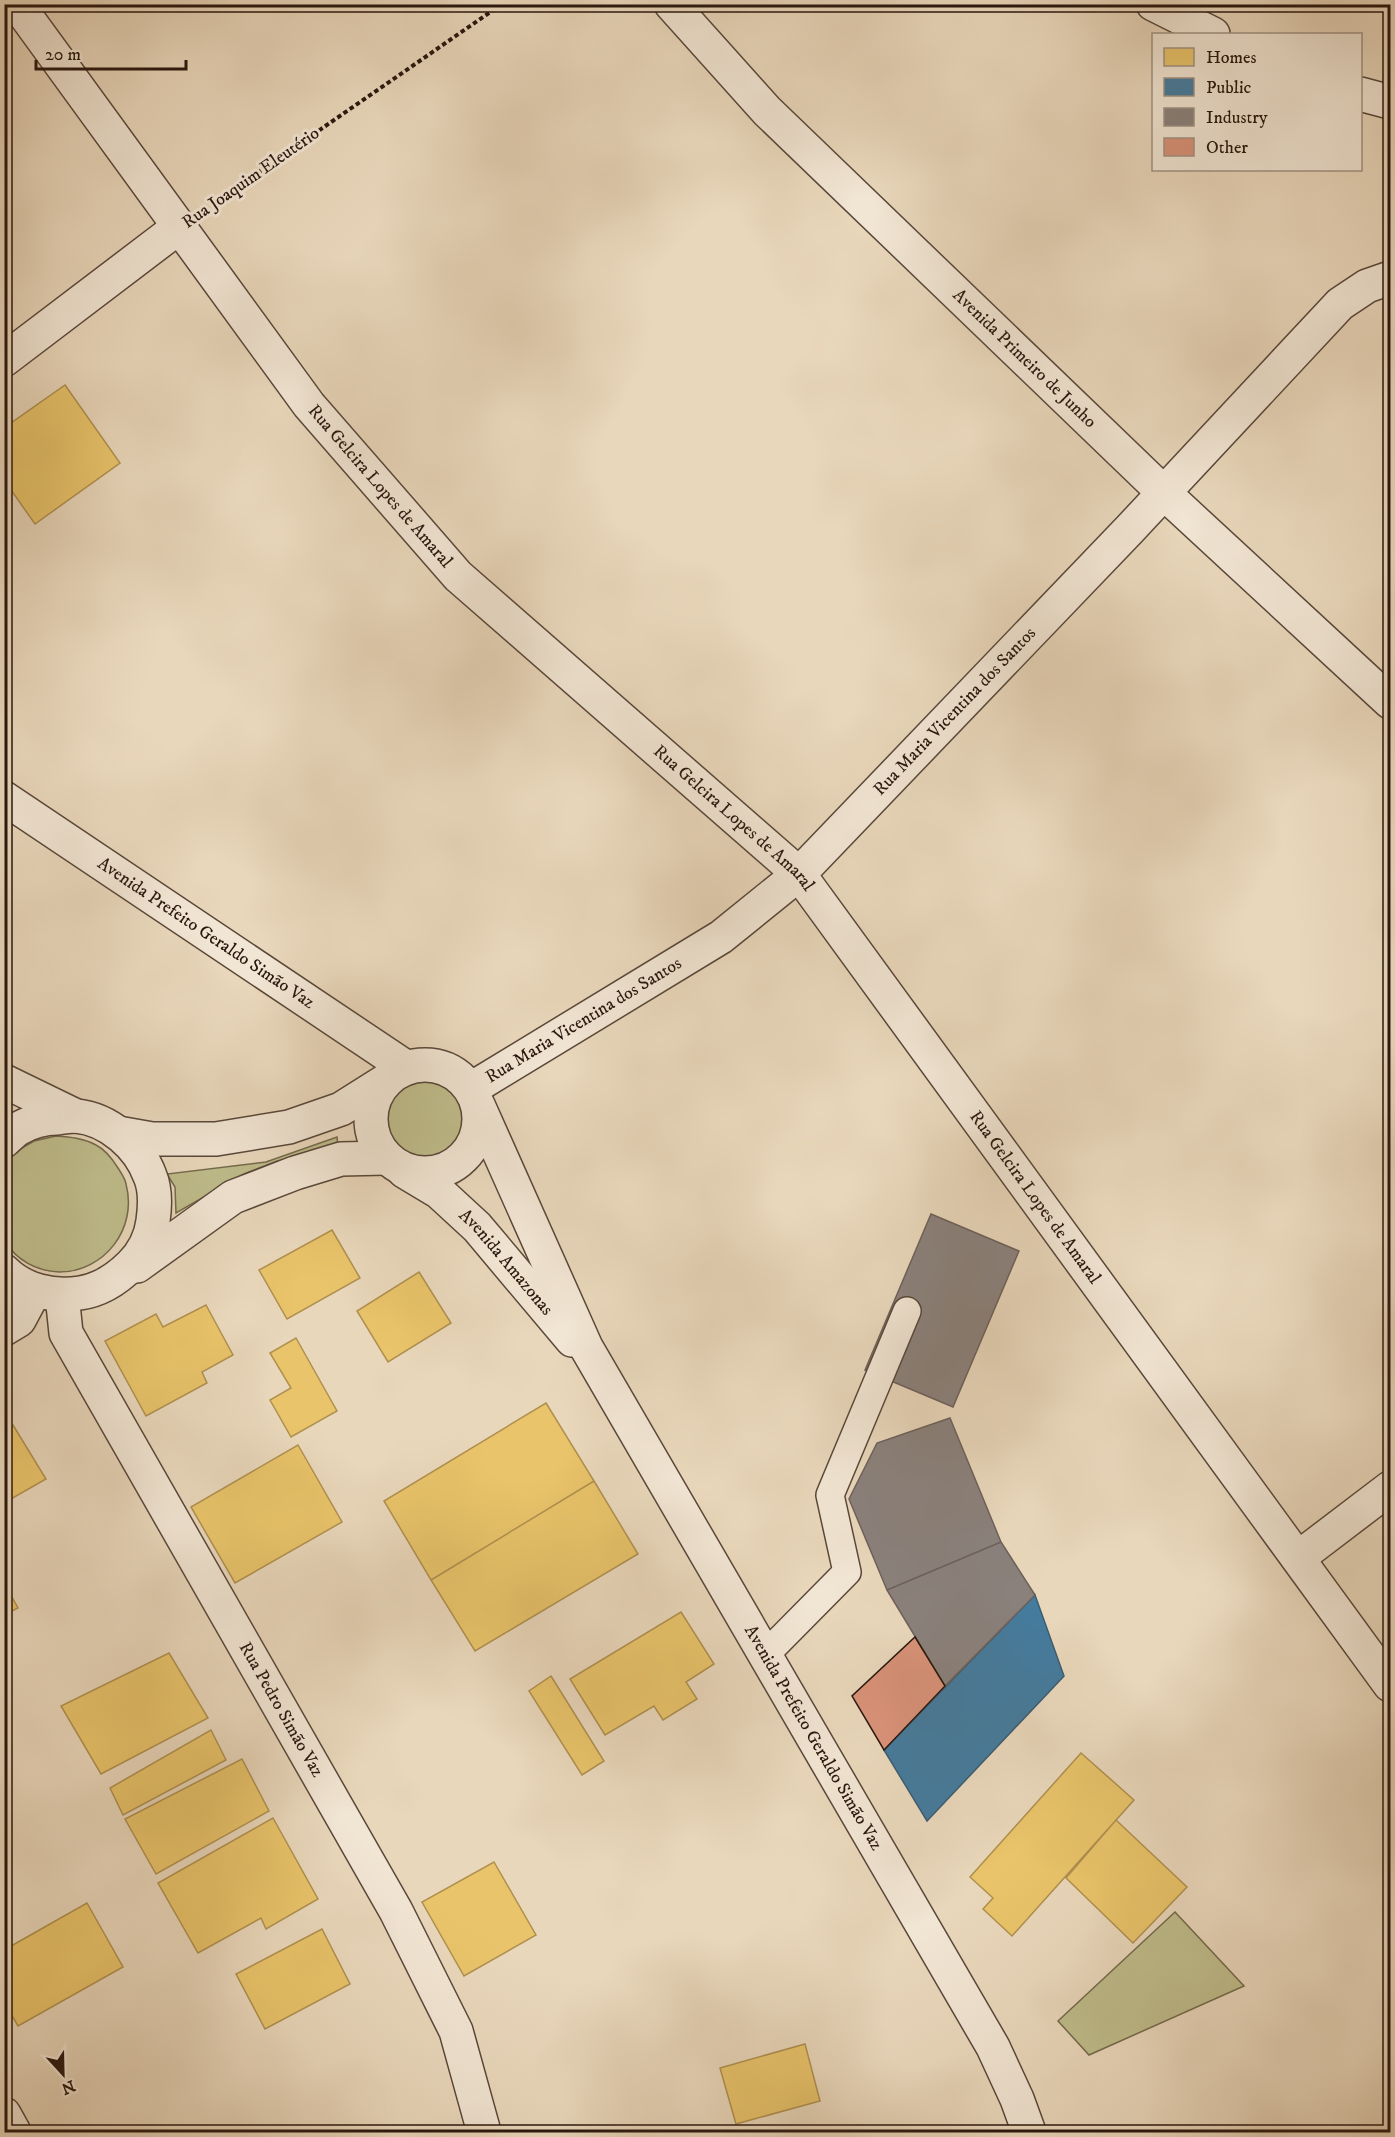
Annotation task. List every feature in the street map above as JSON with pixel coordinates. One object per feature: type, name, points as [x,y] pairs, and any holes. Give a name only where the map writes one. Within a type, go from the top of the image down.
[{"type":"street","name":"Rua Gelcira Lopes de Amaral","points":[[17,4],[309,405],[458,576],[799,874],[1390,1685]]},
{"type":"street","name":"Avenida Primeiro de Junho","points":[[671,4],[767,111],[1163,492],[1390,702]]},
{"type":"street","points":[[1153,4],[1211,33]]},
{"type":"street","points":[[1362,95],[1390,102]]},
{"type":"street","name":"Rua Joaquim Eleutério","points":[[4,360],[179,227]]},
{"type":"street","name":"Rua Maria Vicentina dos Santos","points":[[474,1097],[721,937],[799,874],[1340,304],[1367,286],[1390,278]]},
{"type":"street","name":"Avenida Prefeito Geraldo Simão Vaz","points":[[4,798],[399,1073]]},
{"type":"street","points":[[4,1271],[10,1276],[49,1293],[90,1291],[145,1262],[233,1197],[295,1173],[341,1159],[393,1163],[436,1173],[453,1167],[467,1155],[476,1140],[480,1123],[474,1097],[459,1076],[442,1067],[426,1065],[399,1073],[341,1109],[289,1127],[216,1139],[152,1139],[118,1133]]},
{"type":"street","points":[[393,1163],[375,1143],[371,1116],[379,1090],[399,1073]]},
{"type":"street","points":[[4,1081],[76,1116],[98,1122],[118,1133],[138,1153],[151,1177],[155,1205],[151,1233],[138,1257],[118,1277]]},
{"type":"street","name":"Avenida Amazonas","points":[[474,1097],[593,1359]]},
{"type":"street","points":[[4,1141],[19,1129],[46,1118],[76,1116]]},
{"type":"street","name":"Avenida Amazonas","points":[[393,1163],[440,1192],[477,1227],[539,1302],[593,1359]]},
{"type":"street","points":[[4,1329],[19,1320],[49,1293]]},
{"type":"street","name":"Rua Pedro Simão Vaz","points":[[49,1293],[66,1333],[396,1911],[456,2031],[484,2133]]},
{"type":"street","name":"Avenida Prefeito Geraldo Simão Vaz","points":[[593,1359],[993,2047],[1017,2099],[1029,2133]]},
{"type":"street","points":[[1298,1558],[1390,1488]]},
{"type":"street","points":[[4,2114],[14,2133]]},
{"type":"lane","points":[[765,1655],[846,1572],[830,1495],[907,1311]]},
{"type":"path","name":"Rua Joaquim Eleutério","points":[[179,227],[502,4]]},
{"type":"shaded area","points":[[425,1076],[441,1080],[454,1088],[462,1101],[466,1117],[462,1133],[454,1146],[441,1154],[425,1158],[409,1154],[396,1146],[388,1133],[384,1117],[388,1101],[396,1088],[409,1080]]},
{"type":"shaded area","points":[[56,1136],[81,1139],[102,1149],[124,1178],[128,1201],[127,1217],[114,1245],[90,1265],[59,1272],[35,1267],[15,1254],[5,1242],[4,1166],[15,1152],[34,1141]]},
{"type":"shaded area","points":[[337,1137],[338,1147],[277,1161],[244,1174],[176,1213],[175,1187],[167,1174],[266,1162]]},
{"type":"shaded area","points":[[1175,1912],[1244,1986],[1089,2055],[1058,2021]]},
{"type":"building: Homes","points":[[65,385],[120,463],[35,524],[4,480],[4,428]]},
{"type":"building: Homes","points":[[332,1230],[360,1278],[287,1319],[259,1270]]},
{"type":"building: Homes","points":[[419,1272],[451,1323],[388,1362],[357,1311]]},
{"type":"building: Homes","points":[[206,1305],[233,1355],[202,1372],[207,1383],[146,1416],[105,1341],[156,1314],[163,1327]]},
{"type":"building: Homes","points":[[296,1338],[337,1411],[291,1437],[270,1400],[291,1388],[270,1353]]},
{"type":"building: Homes","points":[[546,1403],[594,1481],[431,1580],[384,1501]]},
{"type":"building: Homes","points":[[13,1425],[46,1479],[4,1503],[4,1430]]},
{"type":"building: Homes","points":[[298,1445],[342,1522],[235,1583],[191,1507]]},
{"type":"building: Homes","points":[[594,1481],[638,1554],[475,1651],[431,1580]]},
{"type":"building: Homes","points":[[4,1583],[18,1608],[4,1615]]},
{"type":"building: Homes","points":[[681,1612],[714,1664],[686,1682],[697,1699],[663,1720],[654,1706],[605,1735],[570,1679]]},
{"type":"building: Homes","points":[[169,1653],[208,1718],[101,1774],[61,1706]]},
{"type":"building: Homes","points":[[551,1676],[604,1761],[582,1775],[529,1691]]},
{"type":"building: Homes","points":[[211,1730],[226,1760],[123,1815],[110,1788]]},
{"type":"building: Homes","points":[[1081,1753],[1134,1800],[1012,1936],[983,1909],[993,1898],[970,1877]]},
{"type":"building: Homes","points":[[242,1759],[269,1811],[156,1874],[125,1819]]},
{"type":"building: Homes","points":[[273,1818],[318,1899],[266,1929],[261,1918],[198,1953],[158,1883]]},
{"type":"building: Homes","points":[[1116,1820],[1187,1887],[1133,1943],[1066,1878]]},
{"type":"building: Homes","points":[[494,1862],[536,1935],[464,1976],[422,1902]]},
{"type":"building: Homes","points":[[87,1903],[123,1967],[18,2026],[4,2002],[4,1950]]},
{"type":"building: Homes","points":[[322,1929],[350,1984],[265,2029],[236,1974]]},
{"type":"building: Homes","points":[[805,2044],[820,2101],[736,2124],[720,2068]]},
{"type":"building: Homes","points":[[860,2125],[862,2132],[811,2132]]},
{"type":"building: Public","points":[[1035,1595],[1064,1676],[927,1821],[884,1750]]},
{"type":"building: Industry","points":[[931,1214],[1019,1251],[953,1407],[865,1370]]},
{"type":"building: Industry","points":[[950,1418],[1001,1542],[887,1590],[849,1499],[877,1443]]},
{"type":"building: Industry","points":[[1001,1542],[1035,1595],[945,1686],[887,1590]]},
{"type":"building: Other","points":[[915,1637],[945,1686],[884,1750],[852,1696]]}]
